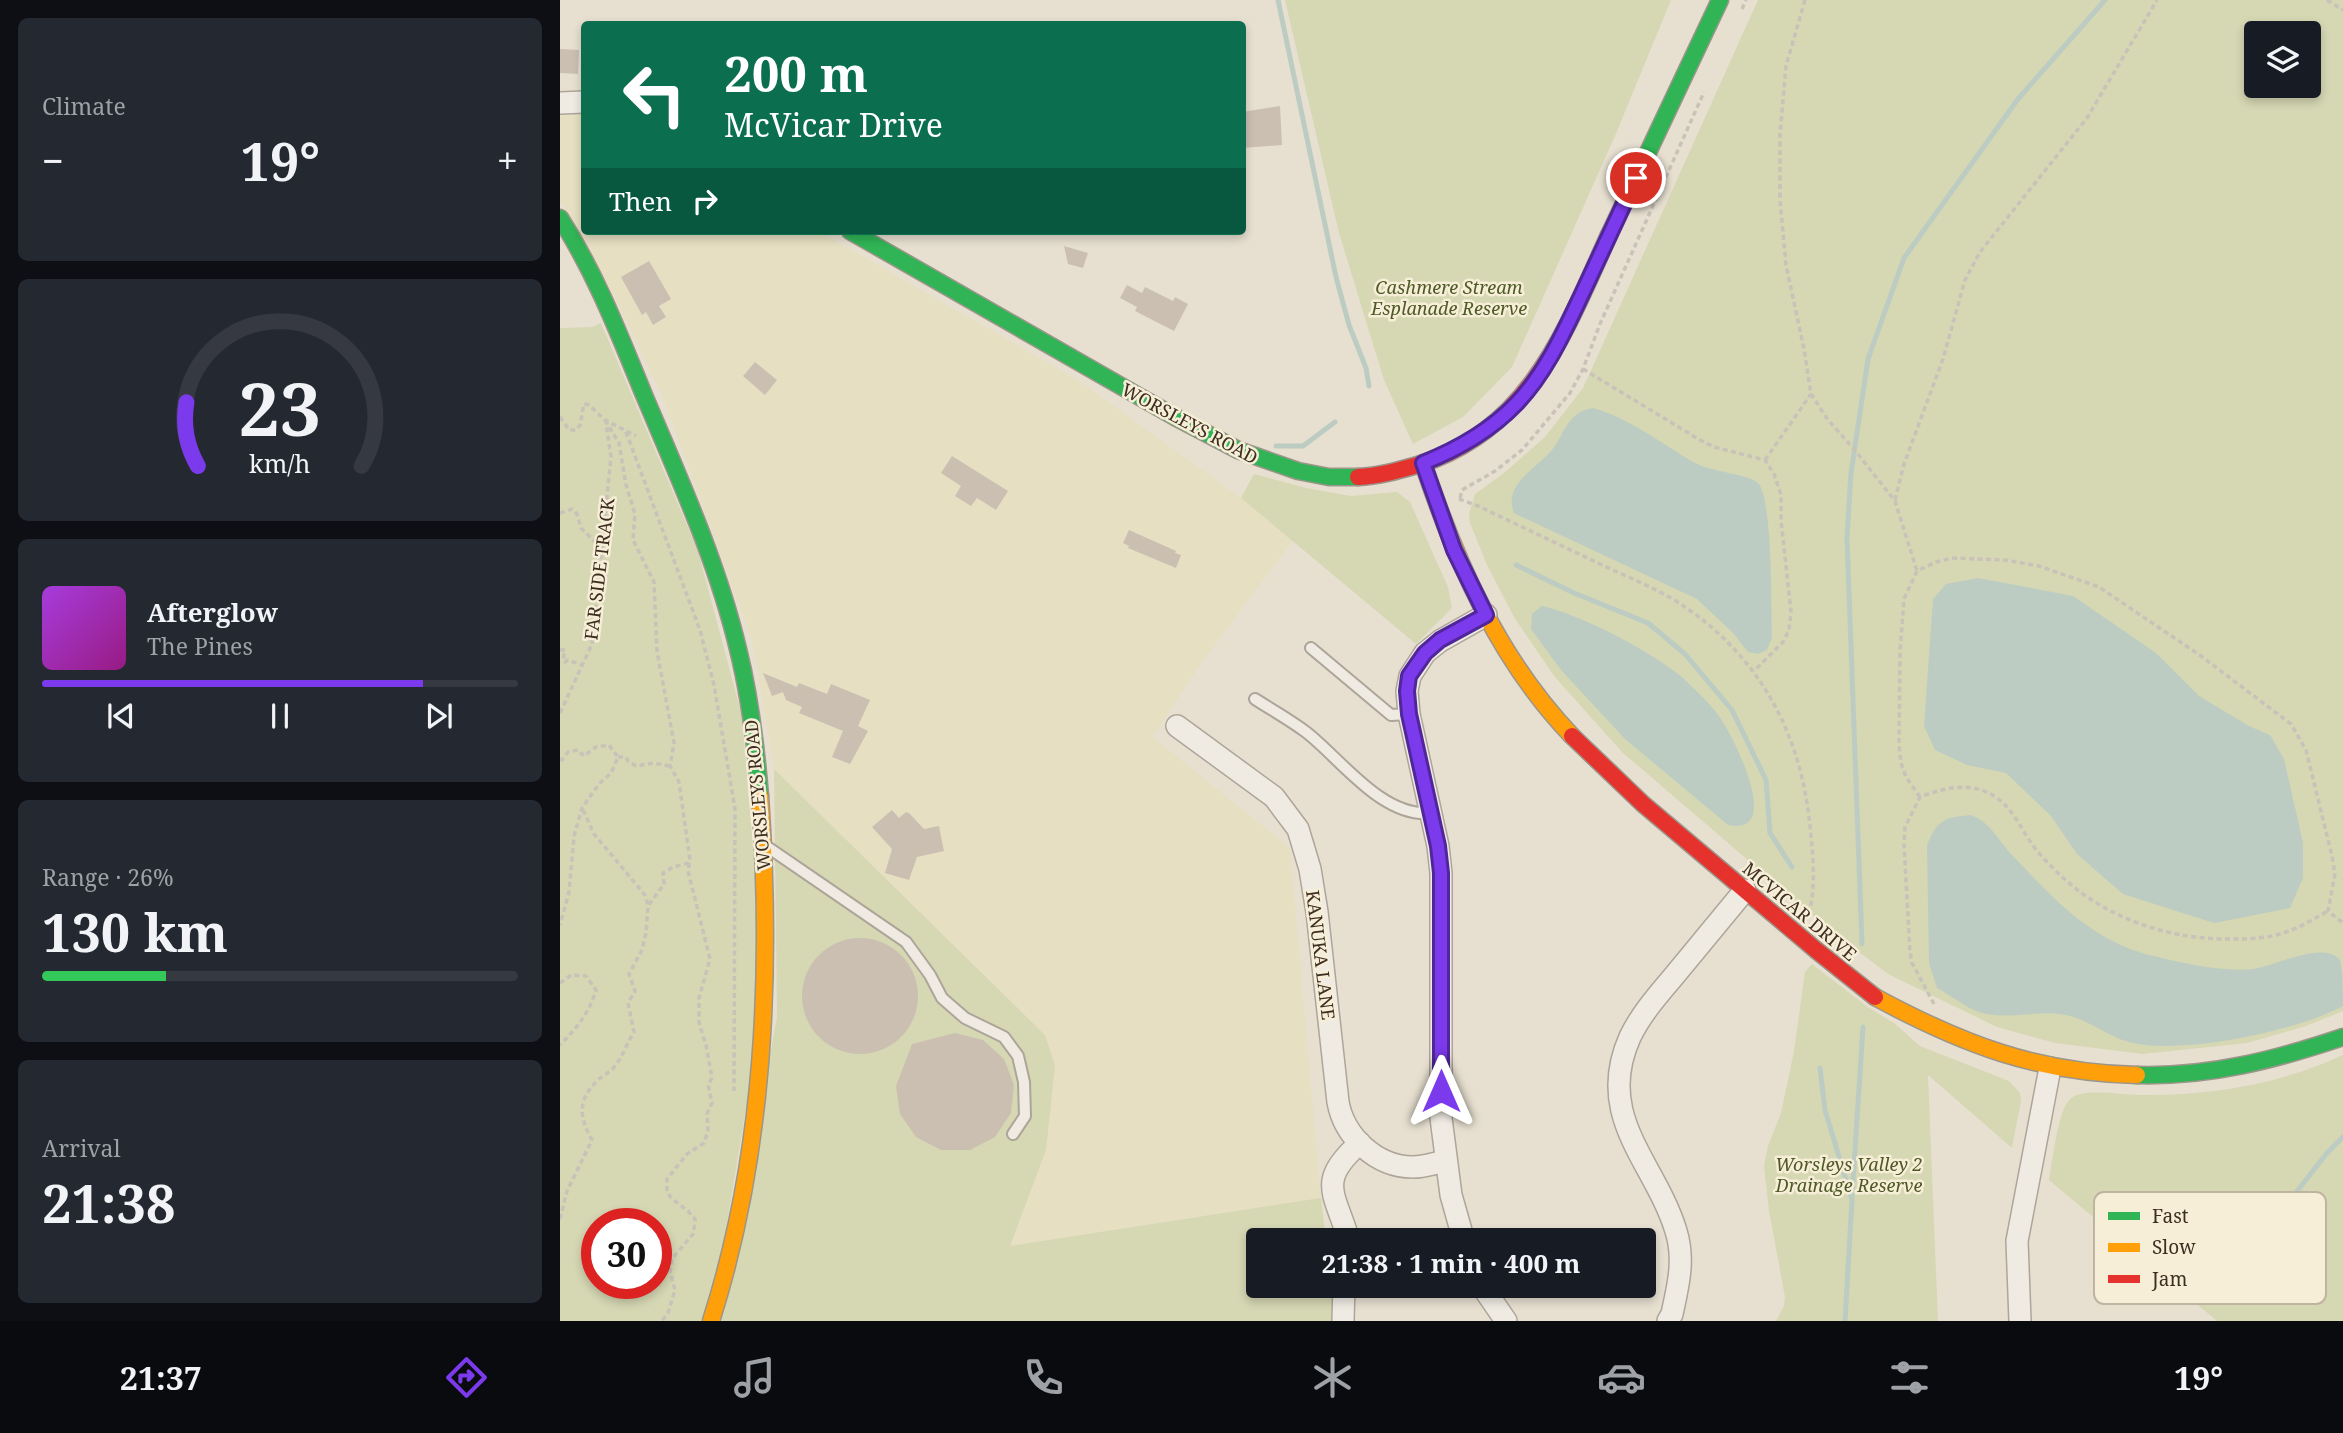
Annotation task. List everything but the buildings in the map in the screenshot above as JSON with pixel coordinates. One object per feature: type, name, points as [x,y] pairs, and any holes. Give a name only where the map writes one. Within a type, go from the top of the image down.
[{"type":"street","name":"WORSLEYS ROAD","points":[[857,235],[1129,392],[1248,456],[1283,469],[1328,477],[1391,472],[1451,452],[1496,423],[1517,404],[1536,380],[1569,320],[1720,0]]},
{"type":"street","points":[[560,103],[581,102]]},
{"type":"street","name":"WORSLEYS ROAD","points":[[560,218],[591,271],[659,428],[706,551],[738,648],[755,741],[764,844],[765,992],[757,1101],[738,1231],[711,1321]]},
{"type":"street","name":"MCVICAR DRIVE","points":[[1423,463],[1454,550],[1486,615],[1526,680],[1580,745],[1610,776],[1845,974],[1900,1012],[1959,1040],[2050,1068],[2117,1076],[2190,1076],[2254,1066],[2314,1049],[2343,1037]]},
{"type":"street","points":[[1460,1228],[1451,1195],[1441,1118],[1441,873],[1409,714],[1407,691],[1409,676],[1420,657],[1440,640],[1486,615]]},
{"type":"street","name":"KANUKA LANE","points":[[1177,726],[1275,797],[1298,829],[1310,869],[1317,912],[1340,1112],[1345,1123],[1360,1143],[1378,1158],[1412,1167],[1446,1161]]},
{"type":"street","points":[[1668,1321],[1682,1268],[1677,1231],[1628,1132],[1619,1093],[1620,1073],[1631,1036],[1644,1012],[1745,890]]},
{"type":"street","points":[[2020,1321],[2017,1241],[2050,1068]]},
{"type":"street","points":[[1344,1228],[1334,1202],[1332,1185],[1337,1165],[1360,1143]]},
{"type":"street","points":[[1343,1321],[1344,1298]]},
{"type":"street","points":[[1490,1298],[1506,1321]]},
{"type":"lane","points":[[1311,648],[1391,715],[1409,714]]},
{"type":"lane","points":[[1255,699],[1306,732],[1390,805],[1422,814],[1431,813]]},
{"type":"lane","points":[[764,844],[906,942],[930,975],[942,998],[965,1018],[1003,1037],[1018,1056],[1024,1082],[1025,1116],[1013,1134]]},
{"type":"path","points":[[1740,12],[1746,0]]},
{"type":"path","points":[[1805,0],[1786,66],[1780,134],[1780,200],[1786,265],[1811,394],[1828,420],[1895,501],[1917,571],[1905,600],[1900,652],[1899,745],[1906,777],[1920,797]]},
{"type":"path","points":[[1895,501],[1904,464],[1943,359],[1965,280],[1975,261],[2020,199],[2087,118],[2157,0]]},
{"type":"path","points":[[2327,0],[2343,10]]},
{"type":"path","points":[[1458,507],[1462,489],[1495,471],[1522,450],[1570,393],[1707,86]]},
{"type":"path","points":[[1583,369],[1700,440],[1726,451],[1754,455],[1765,460],[1774,474],[1781,495],[1781,520],[1791,612],[1789,630],[1783,642],[1755,671]]},
{"type":"path","points":[[1765,460],[1811,394]]},
{"type":"path","points":[[560,417],[569,430],[576,430],[580,425],[584,404],[625,432],[639,437],[659,428]]},
{"type":"path","points":[[605,420],[619,443],[626,485],[635,514],[633,540],[654,582],[657,651],[674,743],[670,766],[678,782],[688,871],[710,959],[699,998],[699,1023],[712,1078],[708,1085],[712,1103],[706,1114],[708,1131],[704,1143],[687,1154],[667,1179],[667,1191],[671,1198],[688,1211],[695,1223],[693,1234],[672,1259],[670,1271],[675,1290],[668,1313],[662,1321]]},
{"type":"path","name":"FAR SIDE TRACK","points":[[560,713],[592,644],[611,457],[605,420]]},
{"type":"path","points":[[625,432],[700,630],[714,685],[735,809],[734,1099]]},
{"type":"path","points":[[1459,499],[1676,601],[1713,629],[1755,671],[1781,716],[1801,768],[1810,829],[1810,909]]},
{"type":"path","points":[[560,513],[572,509],[577,514],[581,528],[602,549]]},
{"type":"path","points":[[1917,571],[1952,558],[2005,559],[2039,566],[2099,587],[2190,649],[2291,724],[2306,750],[2335,874],[2328,911],[2302,926],[2278,935],[2251,939],[2213,940],[2183,936],[2145,926],[2108,910],[2081,893],[2055,870],[2034,846],[2011,811],[1998,798],[1983,790],[1942,788],[1920,797],[1905,827],[1907,919],[1912,964],[1934,1002]]},
{"type":"path","points":[[560,650],[565,650],[565,662],[568,660],[582,665]]},
{"type":"path","points":[[560,759],[568,752],[578,750],[584,756],[596,747],[609,745],[618,757]]},
{"type":"path","points":[[618,757],[626,757],[636,766],[654,763],[670,766]]},
{"type":"path","points":[[560,925],[569,892],[574,836],[582,808],[599,784],[611,773],[618,757]]},
{"type":"path","points":[[560,1219],[568,1191],[593,1140],[584,1124],[581,1109],[598,1080],[615,1068],[634,1032],[628,1003],[635,991],[629,974],[642,950],[648,905],[645,895],[594,834],[582,808]]},
{"type":"path","points":[[648,905],[664,884],[663,873],[689,863]]},
{"type":"path","points":[[2328,911],[2343,923]]},
{"type":"path","points":[[1804,920],[1809,925]]},
{"type":"path","points":[[560,983],[571,975],[586,976],[596,990],[592,1004],[577,1028],[560,1045]]},
{"type":"shaded area","points":[[560,113],[581,113],[581,233],[560,201]]},
{"type":"shaded area","points":[[582,235],[825,235],[1078,380],[1241,498],[1293,540],[1200,665],[1153,737],[1290,848],[1321,1198],[1010,1246],[1046,1149],[1055,1066],[1045,1035],[774,769],[752,640],[662,396]]},
{"type":"shaded area","points":[[1593,408],[1632,424],[1693,462],[1758,483],[1763,493],[1769,532],[1772,638],[1767,650],[1758,654],[1748,652],[1733,633],[1697,599],[1514,513],[1513,494],[1523,478],[1552,450],[1572,418]]},
{"type":"shaded area","points":[[1978,578],[2073,596],[2156,653],[2199,696],[2249,726],[2270,735],[2284,759],[2303,843],[2303,878],[2290,908],[2214,923],[2123,894],[2077,854],[2051,816],[2006,773],[1967,765],[1935,750],[1924,726],[1933,599],[1946,584]]},
{"type":"shaded area","points":[[1542,606],[1577,617],[1636,646],[1671,668],[1709,703],[1735,745],[1750,784],[1754,802],[1752,816],[1744,825],[1728,825],[1625,739],[1561,670],[1531,629],[1532,614]]},
{"type":"shaded area","points":[[1971,815],[1989,827],[2060,904],[2114,942],[2169,960],[2230,969],[2253,969],[2310,953],[2331,954],[2339,959],[2340,963],[2343,1006],[2268,1032],[2238,1039],[2177,1046],[2129,1042],[2078,1019],[2060,1014],[1998,1015],[1968,1007],[1937,988],[1929,963],[1927,846],[1942,822]]},
{"type":"green space","name":"Cashmere Stream Esplanade Reserve","points":[[1285,0],[1671,0],[1615,136],[1512,367],[1463,417],[1413,444],[1384,380],[1339,233]]},
{"type":"green space","points":[[1758,0],[2343,0],[2343,1011],[2306,1026],[2247,1043],[2143,1054],[2055,1043],[1997,1027],[1888,974],[1825,926],[1622,752],[1554,676],[1514,617],[1487,565],[1469,514],[1475,494],[1545,437],[1583,388]]},
{"type":"green space","points":[[601,323],[698,551],[742,716],[765,992],[711,1321],[560,1321],[560,328],[592,327]]},
{"type":"green space","points":[[1254,474],[1306,488],[1351,496],[1397,492],[1410,502],[1448,587],[1452,608],[1416,644],[1241,498]]},
{"type":"green space","points":[[774,769],[1045,1035],[1055,1066],[1046,1150],[1010,1246],[1321,1198],[1324,1228],[1246,1228],[1246,1298],[1332,1298],[1335,1321],[721,1321],[777,1017]]},
{"type":"green space","name":"Worsleys Valley 2 Drainage Reserve","points":[[1812,964],[1869,1008],[1894,1023],[1920,1046],[2009,1081],[2020,1093],[2021,1101],[2012,1148],[1928,1075],[1938,1321],[1776,1321],[1784,1306],[1785,1297],[1769,1211],[1764,1166],[1768,1146],[1781,1113],[1794,1051],[1805,972]]},
{"type":"green space","points":[[2343,1055],[2343,1321],[2217,1321],[2197,1304],[2326,1304],[2326,1192],[2094,1192],[2094,1218],[2049,1180],[2062,1113],[2071,1098],[2078,1095],[2166,1095],[2218,1090],[2269,1081]]},
{"type":"waterway","points":[[1278,0],[1336,277],[1349,325],[1366,368],[1369,386]]},
{"type":"waterway","points":[[1862,944],[1847,538],[1851,473],[1868,359],[1904,258],[2018,99],[2105,0]]},
{"type":"waterway","points":[[1276,446],[1303,446],[1335,422]]},
{"type":"waterway","points":[[1516,565],[1574,593],[1648,623],[1685,654],[1732,710],[1766,780],[1770,833],[1792,867]]},
{"type":"waterway","points":[[1852,1196],[1863,1027]]},
{"type":"waterway","points":[[1820,1068],[1825,1110],[1852,1200],[1845,1321]]},
{"type":"waterway","points":[[2296,1192],[2343,1137]]},
{"type":"traffic: fast","points":[[1609,235],[1720,0]]},
{"type":"traffic: fast","points":[[560,218],[585,261],[616,327],[708,552],[729,616],[746,685],[760,796]]},
{"type":"traffic: fast","points":[[857,235],[1175,417],[1238,450],[1298,471],[1329,477],[1358,477]]},
{"type":"traffic: fast","points":[[2137,1075],[2216,1070],[2292,1053],[2343,1037]]},
{"type":"traffic: slow","points":[[1423,463],[1465,573],[1501,642],[1546,707],[1572,736]]},
{"type":"traffic: slow","points":[[711,1321],[743,1192],[760,1061],[765,929],[760,796]]},
{"type":"traffic: slow","points":[[1875,997],[1939,1029],[2001,1053],[2066,1069],[2137,1075]]},
{"type":"traffic: jam","points":[[1358,477],[1421,464],[1459,448],[1490,427],[1517,401],[1540,372],[1559,340],[1609,235]]},
{"type":"traffic: jam","points":[[1572,736],[1643,804],[1875,997]]},
{"type":"route","points":[[1441,1091],[1441,873],[1438,846],[1409,714],[1407,691],[1409,676],[1420,657],[1440,640],[1486,615],[1454,550],[1423,463],[1451,452],[1496,423],[1517,404],[1536,380],[1569,320],[1636,178]]}]
